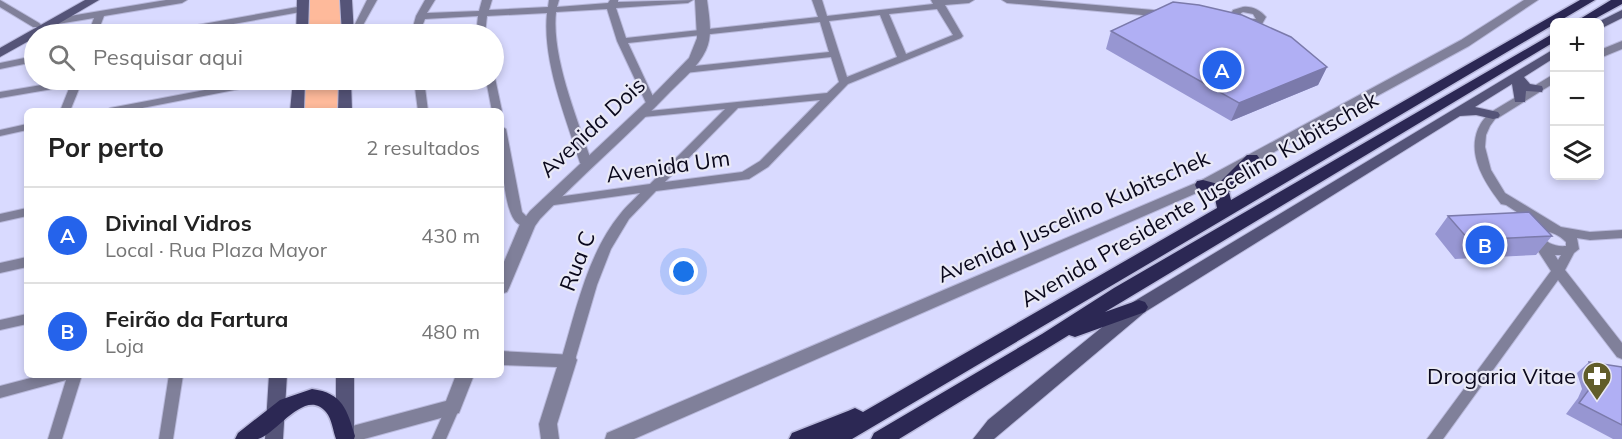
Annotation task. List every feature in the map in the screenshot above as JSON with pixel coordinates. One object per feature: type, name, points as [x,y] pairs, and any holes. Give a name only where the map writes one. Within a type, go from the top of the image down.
[{"type":"highway","points":[[1524,38],[1541,19],[1559,8],[1562,0]]},
{"type":"highway","name":"Avenida Presidente Juscelino Kubitschek","points":[[834,439],[1589,0]]},
{"type":"highway","points":[[1588,18],[1620,0]]},
{"type":"highway","name":"Avenida Presidente Juscelino Kubitschek","points":[[881,439],[1049,339],[1120,293],[1550,39]]},
{"type":"highway","points":[[1221,191],[1233,176],[1252,159]]},
{"type":"highway","points":[[1203,185],[1221,191]]},
{"type":"highway","points":[[1221,191],[1226,211]]},
{"type":"highway","points":[[1049,339],[1139,307]]},
{"type":"highway","points":[[245,439],[276,413],[306,398],[319,398],[333,406],[345,438]]},
{"type":"highway","points":[[799,439],[903,398]]},
{"type":"main road","points":[[38,24],[79,0]]},
{"type":"main road","points":[[53,24],[93,0]]},
{"type":"main road","points":[[346,0],[347,24]]},
{"type":"main road","points":[[302,24],[303,5]]},
{"type":"main road","points":[[1604,23],[1622,13]]},
{"type":"main road","points":[[0,44],[24,31]]},
{"type":"main road","points":[[0,53],[24,40]]},
{"type":"main road","points":[[989,435],[1139,307],[1518,79],[1550,56]]},
{"type":"main road","points":[[1518,79],[1526,87],[1537,89]]},
{"type":"main road","points":[[1518,79],[1520,99]]},
{"type":"main road","points":[[297,108],[298,90]]},
{"type":"main road","points":[[345,90],[345,108]]},
{"type":"main road","points":[[1457,114],[1476,111],[1493,115]]},
{"type":"main road","points":[[274,439],[278,378]]},
{"type":"main road","points":[[345,378],[345,438]]},
{"type":"street","points":[[58,21],[182,0]]},
{"type":"street","points":[[359,24],[372,0]]},
{"type":"street","points":[[419,24],[430,0]]},
{"type":"street","points":[[482,24],[487,0]]},
{"type":"street","points":[[421,16],[483,14],[551,5],[688,0]]},
{"type":"street","name":"Avenida Dois","points":[[504,281],[528,224],[586,163],[648,110],[700,50],[705,31],[701,0]]},
{"type":"street","points":[[817,0],[844,82]]},
{"type":"street","points":[[622,41],[884,13],[969,0]]},
{"type":"street","points":[[1007,0],[1175,15]]},
{"type":"street","name":"Avenida Juscelino Kubitschek","points":[[614,439],[1203,185],[1466,43],[1532,0]]},
{"type":"street","points":[[0,3],[34,24]]},
{"type":"street","points":[[613,3],[622,41],[648,110],[734,106],[830,96]]},
{"type":"street","name":"Avenida Um","points":[[547,202],[651,190],[734,177],[754,171],[764,164],[844,82],[958,36],[938,3]]},
{"type":"street","points":[[212,24],[303,5]]},
{"type":"street","points":[[551,5],[553,50],[586,163]]},
{"type":"street","points":[[347,21],[365,13]]},
{"type":"street","points":[[884,13],[903,57]]},
{"type":"street","points":[[96,24],[100,14]]},
{"type":"street","points":[[1221,19],[1259,22]]},
{"type":"street","points":[[1604,52],[1622,45]]},
{"type":"street","points":[[685,70],[835,54]]},
{"type":"street","points":[[0,66],[24,61]]},
{"type":"street","points":[[1550,81],[1493,115],[1485,123],[1479,140],[1482,161],[1490,181],[1537,239],[1558,271],[1622,353]]},
{"type":"street","points":[[0,95],[26,90]]},
{"type":"street","points":[[66,108],[74,90]]},
{"type":"street","points":[[125,108],[218,90]]},
{"type":"street","points":[[420,90],[423,108]]},
{"type":"street","points":[[493,90],[496,108]]},
{"type":"street","name":"Rua C","points":[[550,439],[548,424],[602,253],[625,216],[734,106]]},
{"type":"street","points":[[0,133],[24,128]]},
{"type":"street","points":[[504,146],[516,212],[520,219],[528,224]]},
{"type":"street","points":[[1434,439],[1558,271],[1572,247],[1569,237],[1501,196]]},
{"type":"street","points":[[0,218],[24,212]]},
{"type":"street","points":[[1537,239],[1539,227],[1590,236],[1622,234]]},
{"type":"street","points":[[1537,239],[1553,250],[1572,247],[1590,236]]},
{"type":"street","points":[[0,268],[24,263]]},
{"type":"street","points":[[0,325],[24,320]]},
{"type":"street","points":[[504,358],[568,360]]},
{"type":"street","points":[[0,392],[54,378]]},
{"type":"street","points":[[55,439],[74,378]]},
{"type":"street","points":[[166,439],[176,378]]},
{"type":"street","points":[[439,439],[453,407],[462,378]]},
{"type":"street","points":[[345,438],[453,407]]},
{"type":"shaded area","points":[[310,0],[342,0],[342,24],[309,24]]},
{"type":"shaded area","points":[[305,90],[342,90],[342,108],[303,108]]},
{"type":"building","points":[[1173,2],[1199,5],[1242,15],[1291,37],[1327,67],[1239,103],[1111,31]]},
{"type":"building","points":[[1529,212],[1552,236],[1469,240],[1448,216]]},
{"type":"building","points":[[1589,362],[1622,367],[1622,425],[1579,403],[1591,387],[1594,378]]},
{"type":"place","name":"Divinal Vidros","points":[[1222,70]]},
{"type":"place","name":"Feirão da Fartura","points":[[1485,245]]},
{"type":"place","name":"Drogaria Vitae","points":[[1597,402]]}]
